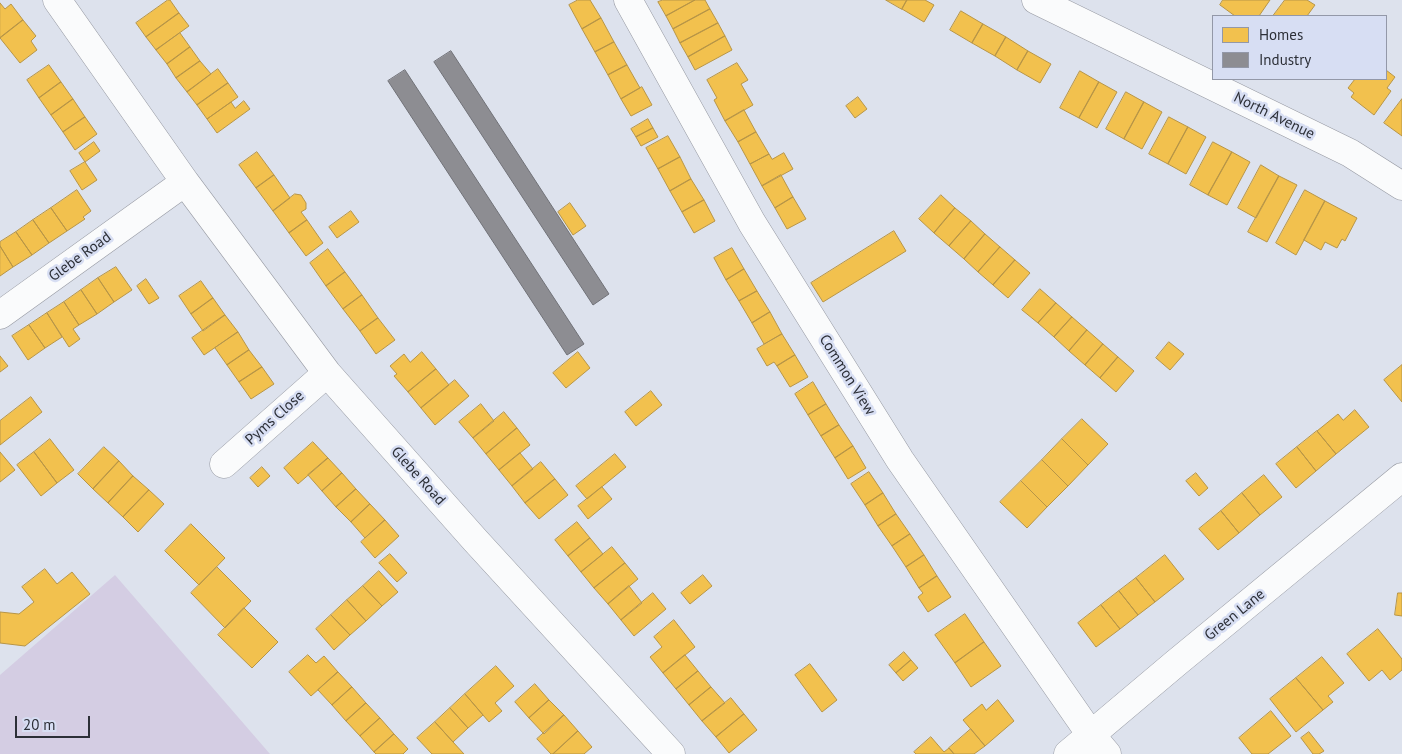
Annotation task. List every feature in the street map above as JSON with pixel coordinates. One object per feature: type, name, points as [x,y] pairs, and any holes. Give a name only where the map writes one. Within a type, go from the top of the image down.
[{"type":"street","name":"Glebe Road","points":[[57,0],[185,182],[327,373],[481,547],[671,754]]},
{"type":"street","name":"Common View","points":[[628,0],[752,223],[900,460],[1099,745]]},
{"type":"street","name":"North Avenue","points":[[1036,0],[1350,153],[1402,186]]},
{"type":"street","name":"Glebe Road","points":[[0,315],[185,182]]},
{"type":"street","name":"Pyms Close","points":[[224,464],[327,373]]},
{"type":"street","name":"Green Lane","points":[[1068,754],[1099,745],[1191,651],[1402,477]]},
{"type":"shaded area","points":[[115,575],[270,754],[0,754],[0,675]]},
{"type":"building: Homes","points":[[170,0],[179,13],[146,37],[136,23]]},
{"type":"building: Homes","points":[[578,0],[590,0],[601,18],[582,29],[569,5]]},
{"type":"building: Homes","points":[[663,0],[695,0],[666,16],[658,2]]},
{"type":"building: Homes","points":[[695,0],[705,0],[710,9],[673,29],[666,16]]},
{"type":"building: Homes","points":[[886,0],[907,0],[902,9]]},
{"type":"building: Homes","points":[[907,0],[925,0],[934,5],[924,22],[902,9]]},
{"type":"building: Homes","points":[[1223,0],[1270,0],[1260,15],[1234,15],[1220,5]]},
{"type":"building: Homes","points":[[1285,0],[1307,0],[1315,5],[1308,15],[1274,15]]},
{"type":"building: Homes","points":[[0,3],[5,9],[11,4],[23,20],[0,38]]},
{"type":"building: Homes","points":[[710,9],[718,23],[680,43],[673,29]]},
{"type":"building: Homes","points":[[961,11],[983,24],[972,43],[950,30]]},
{"type":"building: Homes","points":[[179,13],[189,26],[156,50],[146,37]]},
{"type":"building: Homes","points":[[601,18],[614,42],[595,52],[582,29]]},
{"type":"building: Homes","points":[[23,20],[36,36],[31,41],[37,50],[20,63],[0,38]]},
{"type":"building: Homes","points":[[718,23],[725,36],[688,57],[680,43]]},
{"type":"building: Homes","points":[[983,24],[1006,37],[995,56],[972,43]]},
{"type":"building: Homes","points":[[180,33],[190,47],[167,64],[156,50]]},
{"type":"building: Homes","points":[[725,36],[732,50],[695,70],[688,57]]},
{"type":"building: Homes","points":[[1006,37],[1028,51],[1017,70],[995,56]]},
{"type":"building: Homes","points":[[614,42],[627,65],[608,75],[595,52]]},
{"type":"building: Homes","points":[[190,47],[200,61],[176,78],[167,64]]},
{"type":"building: Homes","points":[[1028,51],[1051,64],[1040,83],[1017,70]]},
{"type":"building: Homes","points":[[200,61],[211,74],[187,92],[176,78]]},
{"type":"building: Homes","points":[[737,63],[748,80],[741,84],[753,105],[725,121],[714,100],[717,98],[707,80]]},
{"type":"building: Homes","points":[[49,65],[61,82],[39,98],[27,80]]},
{"type":"building: Homes","points":[[627,65],[640,88],[621,99],[608,75]]},
{"type":"building: Homes","points":[[218,69],[228,83],[197,105],[187,92]]},
{"type":"building: Homes","points":[[1080,71],[1099,82],[1079,118],[1060,108]]},
{"type":"building: Homes","points":[[1387,71],[1395,77],[1387,88],[1391,91],[1374,115],[1351,97],[1354,93],[1348,88],[1354,80],[1387,80]]},
{"type":"building: Homes","points":[[61,82],[73,99],[51,115],[39,98]]},
{"type":"building: Homes","points":[[1099,82],[1117,92],[1097,128],[1079,118]]},
{"type":"building: Homes","points":[[228,83],[238,97],[207,119],[197,105]]},
{"type":"building: Homes","points":[[642,87],[652,105],[631,116],[621,99]]},
{"type":"building: Homes","points":[[1126,92],[1144,102],[1124,139],[1106,129]]},
{"type":"building: Homes","points":[[858,97],[867,109],[855,118],[846,106]]},
{"type":"building: Homes","points":[[73,99],[85,117],[63,132],[51,115]]},
{"type":"building: Homes","points":[[1402,99],[1402,136],[1384,123]]},
{"type":"building: Homes","points":[[244,101],[250,109],[217,133],[207,119],[231,102],[235,108]]},
{"type":"building: Homes","points":[[1144,102],[1162,112],[1142,149],[1124,139]]},
{"type":"building: Homes","points":[[744,110],[756,132],[738,142],[725,121]]},
{"type":"building: Homes","points":[[85,117],[97,134],[75,150],[63,132]]},
{"type":"building: Homes","points":[[1169,117],[1188,127],[1168,164],[1149,154]]},
{"type":"building: Homes","points":[[648,119],[653,128],[636,137],[631,129]]},
{"type":"building: Homes","points":[[1188,127],[1206,137],[1186,174],[1168,164]]},
{"type":"building: Homes","points":[[653,128],[658,137],[641,146],[636,137]]},
{"type":"building: Homes","points":[[756,132],[769,154],[750,164],[738,142]]},
{"type":"building: Homes","points":[[668,136],[680,157],[658,169],[646,148]]},
{"type":"building: Homes","points":[[94,142],[100,151],[85,162],[79,153]]},
{"type":"building: Homes","points":[[1213,142],[1232,152],[1208,195],[1190,185]]},
{"type":"building: Homes","points":[[257,152],[274,175],[256,188],[239,165]]},
{"type":"building: Homes","points":[[1232,152],[1250,162],[1227,205],[1208,195]]},
{"type":"building: Homes","points":[[784,153],[793,169],[762,186],[750,164],[769,154],[772,159]]},
{"type":"building: Homes","points":[[680,157],[691,179],[670,191],[658,169]]},
{"type":"building: Homes","points":[[85,162],[97,180],[82,190],[70,171]]},
{"type":"building: Homes","points":[[1261,165],[1279,176],[1256,218],[1238,208]]},
{"type":"building: Homes","points":[[274,175],[290,198],[273,211],[256,188]]},
{"type":"building: Homes","points":[[781,175],[793,197],[775,208],[762,186]]},
{"type":"building: Homes","points":[[1279,176],[1297,185],[1267,242],[1248,232]]},
{"type":"building: Homes","points":[[691,179],[704,200],[682,212],[670,191]]},
{"type":"building: Homes","points":[[77,190],[91,211],[83,217],[85,219],[67,231],[51,208]]},
{"type":"building: Homes","points":[[1305,190],[1325,201],[1296,255],[1276,243]]},
{"type":"building: Homes","points":[[295,194],[301,195],[306,203],[306,209],[301,212],[307,220],[289,233],[273,211]]},
{"type":"building: Homes","points":[[941,195],[955,208],[934,233],[919,219]]},
{"type":"building: Homes","points":[[793,197],[806,219],[787,229],[775,208]]},
{"type":"building: Homes","points":[[704,200],[715,221],[694,233],[682,212]]},
{"type":"building: Homes","points":[[1325,201],[1357,218],[1345,241],[1342,239],[1337,248],[1325,242],[1321,250],[1304,240]]},
{"type":"building: Homes","points":[[570,203],[586,226],[573,235],[558,212]]},
{"type":"building: Homes","points":[[51,208],[67,231],[49,243],[33,220]]},
{"type":"building: Homes","points":[[955,208],[971,221],[949,246],[934,233]]},
{"type":"building: Homes","points":[[351,211],[359,222],[337,238],[329,227]]},
{"type":"building: Homes","points":[[33,220],[49,243],[32,255],[16,232]]},
{"type":"building: Homes","points":[[307,220],[323,243],[306,256],[289,233]]},
{"type":"building: Homes","points":[[971,221],[985,234],[964,259],[949,246]]},
{"type":"building: Homes","points":[[894,231],[906,251],[823,302],[811,283]]},
{"type":"building: Homes","points":[[16,232],[32,255],[13,267],[0,246],[0,242]]},
{"type":"building: Homes","points":[[985,234],[1000,247],[978,272],[964,259]]},
{"type":"building: Homes","points":[[0,246],[13,267],[0,276]]},
{"type":"building: Homes","points":[[1000,247],[1015,260],[993,285],[978,272]]},
{"type":"building: Homes","points":[[732,248],[744,269],[726,280],[714,258]]},
{"type":"building: Homes","points":[[328,249],[345,272],[326,286],[310,263]]},
{"type":"building: Homes","points":[[1015,260],[1030,273],[1008,298],[993,285]]},
{"type":"building: Homes","points":[[116,267],[132,290],[114,302],[98,278]]},
{"type":"building: Homes","points":[[744,269],[757,291],[739,301],[726,280]]},
{"type":"building: Homes","points":[[345,272],[362,295],[343,309],[326,286]]},
{"type":"building: Homes","points":[[98,278],[114,302],[97,314],[81,290]]},
{"type":"building: Homes","points":[[146,279],[159,298],[149,304],[137,286]]},
{"type":"building: Homes","points":[[201,281],[213,298],[191,314],[179,296]]},
{"type":"building: Homes","points":[[1040,289],[1056,303],[1038,323],[1022,310]]},
{"type":"building: Homes","points":[[81,290],[97,314],[79,325],[64,302]]},
{"type":"building: Homes","points":[[757,291],[770,312],[752,323],[739,301]]},
{"type":"building: Homes","points":[[362,295],[378,318],[360,331],[343,309]]},
{"type":"building: Homes","points":[[213,298],[225,315],[203,331],[191,314]]},
{"type":"building: Homes","points":[[64,302],[79,325],[73,329],[80,339],[69,347],[47,313]]},
{"type":"building: Homes","points":[[1056,303],[1072,317],[1054,337],[1038,323]]},
{"type":"building: Homes","points":[[770,312],[782,334],[764,344],[752,323]]},
{"type":"building: Homes","points":[[47,313],[62,337],[45,348],[29,325]]},
{"type":"building: Homes","points":[[225,315],[238,332],[204,355],[192,338]]},
{"type":"building: Homes","points":[[1072,317],[1087,330],[1069,351],[1054,337]]},
{"type":"building: Homes","points":[[378,318],[395,340],[376,354],[360,331]]},
{"type":"building: Homes","points":[[29,325],[45,348],[28,360],[12,336]]},
{"type":"building: Homes","points":[[1087,330],[1103,344],[1085,365],[1069,351]]},
{"type":"building: Homes","points":[[238,332],[249,350],[227,365],[215,348]]},
{"type":"building: Homes","points":[[782,334],[795,355],[777,366],[774,362],[767,366],[757,349]]},
{"type":"building: Homes","points":[[1169,342],[1184,354],[1170,370],[1156,358]]},
{"type":"building: Homes","points":[[1103,344],[1118,357],[1100,378],[1085,365]]},
{"type":"building: Homes","points":[[249,350],[262,367],[239,382],[227,365]]},
{"type":"building: Homes","points":[[422,352],[436,369],[408,392],[394,376],[397,374],[390,366],[404,354],[410,362]]},
{"type":"building: Homes","points":[[578,352],[590,368],[566,388],[553,373]]},
{"type":"building: Homes","points":[[795,355],[808,377],[790,387],[777,366]]},
{"type":"building: Homes","points":[[0,356],[8,366],[0,372]]},
{"type":"building: Homes","points":[[1118,357],[1134,371],[1116,392],[1100,378]]},
{"type":"building: Homes","points":[[1402,365],[1402,402],[1384,380]]},
{"type":"building: Homes","points":[[262,367],[274,384],[251,399],[239,382]]},
{"type":"building: Homes","points":[[436,369],[449,385],[421,408],[408,392]]},
{"type":"building: Homes","points":[[455,380],[469,396],[435,425],[421,408]]},
{"type":"building: Homes","points":[[813,382],[826,404],[808,415],[795,394]]},
{"type":"building: Homes","points":[[651,391],[662,405],[636,426],[625,412]]},
{"type":"building: Homes","points":[[31,397],[42,412],[0,445],[0,421]]},
{"type":"building: Homes","points":[[481,404],[494,421],[473,438],[459,422]]},
{"type":"building: Homes","points":[[826,404],[839,425],[821,436],[808,415]]},
{"type":"building: Homes","points":[[1355,410],[1369,427],[1336,454],[1317,431],[1338,414],[1343,420]]},
{"type":"building: Homes","points":[[504,412],[517,428],[486,454],[473,438]]},
{"type":"building: Homes","points":[[1082,419],[1108,444],[1088,465],[1062,439]]},
{"type":"building: Homes","points":[[839,425],[853,446],[835,458],[821,436]]},
{"type":"building: Homes","points":[[517,428],[530,445],[499,470],[486,454]]},
{"type":"building: Homes","points":[[1317,431],[1336,454],[1316,471],[1297,447]]},
{"type":"building: Homes","points":[[50,439],[74,470],[57,483],[34,452]]},
{"type":"building: Homes","points":[[1062,439],[1088,465],[1068,486],[1042,460]]},
{"type":"building: Homes","points":[[313,442],[328,458],[298,484],[284,468]]},
{"type":"building: Homes","points":[[853,446],[866,468],[848,479],[835,458]]},
{"type":"building: Homes","points":[[104,447],[119,461],[93,489],[78,474]]},
{"type":"building: Homes","points":[[1297,447],[1316,471],[1296,488],[1276,464]]},
{"type":"building: Homes","points":[[0,452],[15,470],[0,482]]},
{"type":"building: Homes","points":[[34,452],[57,483],[41,496],[17,465]]},
{"type":"building: Homes","points":[[520,453],[533,469],[512,486],[499,470]]},
{"type":"building: Homes","points":[[615,454],[626,467],[587,499],[576,486]]},
{"type":"building: Homes","points":[[328,458],[342,473],[322,491],[308,475]]},
{"type":"building: Homes","points":[[1042,460],[1068,486],[1047,507],[1021,481]]},
{"type":"building: Homes","points":[[119,461],[133,476],[108,503],[93,489]]},
{"type":"building: Homes","points":[[541,462],[555,479],[525,503],[512,486]]},
{"type":"building: Homes","points":[[262,467],[270,476],[258,487],[250,478]]},
{"type":"building: Homes","points":[[869,472],[883,493],[865,505],[851,484]]},
{"type":"building: Homes","points":[[342,473],[356,489],[336,507],[322,491]]},
{"type":"building: Homes","points":[[1196,473],[1208,488],[1199,496],[1186,481]]},
{"type":"building: Homes","points":[[1264,475],[1282,497],[1260,515],[1242,493]]},
{"type":"building: Homes","points":[[133,476],[149,490],[123,517],[108,503]]},
{"type":"building: Homes","points":[[555,479],[568,495],[539,519],[525,503]]},
{"type":"building: Homes","points":[[1021,481],[1047,507],[1027,528],[1000,502]]},
{"type":"building: Homes","points":[[602,487],[612,499],[588,519],[578,506]]},
{"type":"building: Homes","points":[[356,489],[370,504],[351,522],[336,507]]},
{"type":"building: Homes","points":[[149,490],[164,504],[138,532],[123,517]]},
{"type":"building: Homes","points":[[883,493],[896,514],[878,526],[865,505]]},
{"type":"building: Homes","points":[[1242,493],[1260,515],[1239,533],[1221,511]]},
{"type":"building: Homes","points":[[370,504],[385,520],[365,538],[351,522]]},
{"type":"building: Homes","points":[[1221,511],[1239,533],[1218,550],[1199,529]]},
{"type":"building: Homes","points":[[896,514],[910,534],[892,546],[878,526]]},
{"type":"building: Homes","points":[[385,520],[399,536],[375,558],[361,542]]},
{"type":"building: Homes","points":[[577,522],[590,538],[568,556],[555,540]]},
{"type":"building: Homes","points":[[191,524],[225,558],[199,585],[165,551]]},
{"type":"building: Homes","points":[[910,534],[924,555],[906,567],[892,546]]},
{"type":"building: Homes","points":[[590,538],[603,554],[581,572],[568,556]]},
{"type":"building: Homes","points":[[612,547],[625,563],[594,588],[581,572]]},
{"type":"building: Homes","points":[[390,554],[407,573],[397,582],[379,563]]},
{"type":"building: Homes","points":[[924,555],[937,576],[919,588],[906,567]]},
{"type":"building: Homes","points":[[1165,555],[1184,579],[1155,602],[1136,578]]},
{"type":"building: Homes","points":[[625,563],[638,579],[608,604],[594,588]]},
{"type":"building: Homes","points":[[217,567],[251,601],[225,628],[191,593]]},
{"type":"building: Homes","points":[[45,569],[57,584],[72,572],[90,594],[25,646],[0,643],[0,612],[19,614],[34,602],[22,587]]},
{"type":"building: Homes","points":[[379,571],[398,592],[382,606],[363,586]]},
{"type":"building: Homes","points":[[703,575],[712,586],[690,604],[681,593]]},
{"type":"building: Homes","points":[[937,576],[951,597],[928,612],[918,597],[923,593],[919,588]]},
{"type":"building: Homes","points":[[1136,578],[1155,602],[1138,615],[1119,591]]},
{"type":"building: Homes","points":[[363,586],[382,606],[366,621],[347,600]]},
{"type":"building: Homes","points":[[629,586],[642,603],[621,620],[608,604]]},
{"type":"building: Homes","points":[[1119,591],[1138,615],[1120,629],[1101,605]]},
{"type":"building: Homes","points":[[653,593],[666,609],[634,636],[621,620]]},
{"type":"building: Homes","points":[[1398,593],[1402,593],[1402,616],[1395,615]]},
{"type":"building: Homes","points":[[347,600],[366,621],[350,635],[331,615]]},
{"type":"building: Homes","points":[[1101,605],[1120,629],[1096,647],[1078,623]]},
{"type":"building: Homes","points":[[244,608],[278,642],[252,668],[218,635]]},
{"type":"building: Homes","points":[[965,614],[984,642],[955,663],[935,635]]},
{"type":"building: Homes","points":[[331,615],[350,635],[334,650],[316,629]]},
{"type":"building: Homes","points":[[674,620],[695,647],[663,673],[650,657],[662,647],[654,637]]},
{"type":"building: Homes","points":[[1378,629],[1402,659],[1402,670],[1390,680],[1382,670],[1369,681],[1347,654]]},
{"type":"building: Homes","points":[[984,642],[1001,666],[971,687],[955,663]]},
{"type":"building: Homes","points":[[904,652],[911,660],[896,673],[889,665]]},
{"type":"building: Homes","points":[[308,655],[316,663],[324,656],[338,672],[311,696],[289,672]]},
{"type":"building: Homes","points":[[685,655],[698,671],[676,689],[663,673]]},
{"type":"building: Homes","points":[[1322,657],[1344,683],[1328,696],[1333,702],[1323,710],[1296,678]]},
{"type":"building: Homes","points":[[911,660],[918,668],[903,681],[896,673]]},
{"type":"building: Homes","points":[[810,664],[837,700],[822,712],[795,675]]},
{"type":"building: Homes","points":[[496,666],[514,686],[495,703],[502,711],[489,722],[465,694]]},
{"type":"building: Homes","points":[[698,671],[711,687],[689,705],[676,689]]},
{"type":"building: Homes","points":[[338,672],[352,687],[332,705],[318,690]]},
{"type":"building: Homes","points":[[1296,678],[1323,710],[1296,732],[1270,699]]},
{"type":"building: Homes","points":[[535,684],[549,700],[529,718],[515,702]]},
{"type":"building: Homes","points":[[352,687],[366,703],[346,721],[332,705]]},
{"type":"building: Homes","points":[[711,687],[725,703],[702,721],[689,705]]},
{"type":"building: Homes","points":[[465,694],[483,715],[468,728],[450,708]]},
{"type":"building: Homes","points":[[731,698],[744,714],[716,737],[702,721]]},
{"type":"building: Homes","points":[[549,700],[564,715],[544,734],[529,718]]},
{"type":"building: Homes","points":[[998,700],[1014,721],[985,746],[963,720],[982,704],[986,710]]},
{"type":"building: Homes","points":[[366,703],[380,718],[360,736],[346,721]]},
{"type":"building: Homes","points":[[450,708],[468,728],[453,742],[435,722]]},
{"type":"building: Homes","points":[[1271,711],[1291,736],[1268,754],[1252,754],[1239,738]]},
{"type":"building: Homes","points":[[744,714],[757,730],[729,753],[716,737]]},
{"type":"building: Homes","points":[[564,715],[578,731],[551,754],[537,739]]},
{"type":"building: Homes","points":[[380,718],[394,734],[374,752],[360,736]]},
{"type":"building: Homes","points":[[435,722],[464,754],[432,754],[417,738]]},
{"type":"building: Homes","points":[[971,729],[985,746],[974,754],[954,754],[949,748]]},
{"type":"building: Homes","points":[[578,731],[592,747],[584,754],[553,754]]},
{"type":"building: Homes","points":[[1309,732],[1324,751],[1319,754],[1313,754],[1301,738]]},
{"type":"building: Homes","points":[[394,734],[408,749],[403,754],[376,754],[374,752]]},
{"type":"building: Homes","points":[[931,737],[944,752],[949,748],[954,754],[916,754],[914,752]]},
{"type":"building: Industry","points":[[451,51],[609,294],[593,305],[434,62]]},
{"type":"building: Industry","points":[[405,70],[584,344],[567,355],[388,81]]}]
